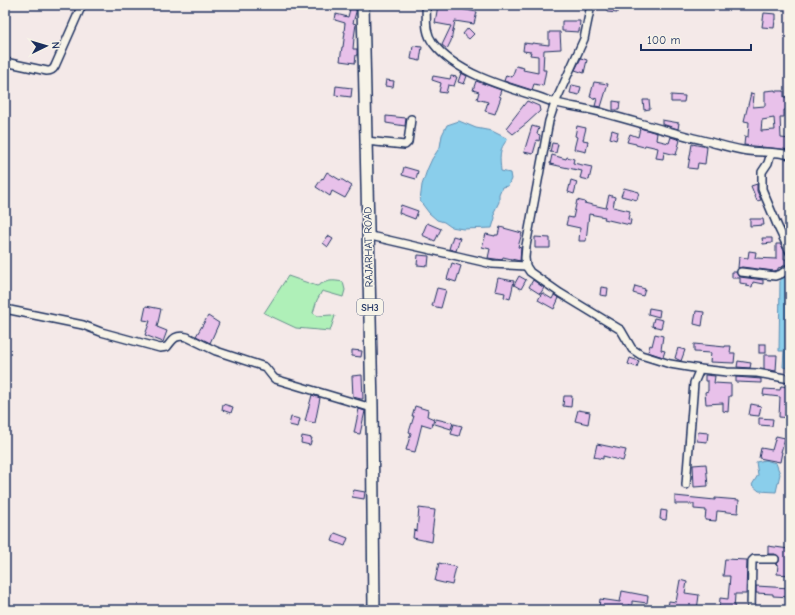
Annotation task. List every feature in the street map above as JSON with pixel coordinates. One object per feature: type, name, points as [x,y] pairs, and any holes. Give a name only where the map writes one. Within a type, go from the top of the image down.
[{"type":"main road","name":"RAJARHAT ROAD","points":[[363,5],[369,142],[371,236],[374,610]]},
{"type":"main road","name":"RAJARHAT ROAD","points":[[369,142],[370,5]]},
{"type":"main road","name":"RAJARHAT ROAD","points":[[371,236],[378,426],[381,610]]},
{"type":"street","points":[[5,62],[47,71],[53,69],[82,5]]},
{"type":"street","points":[[426,5],[428,36],[434,44],[446,57],[458,66],[496,84],[556,103],[605,113],[674,133],[743,150],[790,155]]},
{"type":"street","points":[[591,5],[584,39],[549,121],[526,246],[526,266],[530,272],[560,293],[621,330],[632,349],[641,355],[670,364],[700,369],[757,373],[790,379]]},
{"type":"street","points":[[369,142],[405,145],[408,142],[411,119]]},
{"type":"street","points":[[771,153],[768,163],[762,172],[762,189],[790,252]]},
{"type":"street","points":[[371,236],[492,264],[526,266]]},
{"type":"street","points":[[741,272],[775,276],[790,268]]},
{"type":"street","points":[[5,309],[82,324],[100,332],[160,348],[168,347],[176,337],[187,337],[216,351],[265,367],[275,379],[372,408]]},
{"type":"street","points":[[686,485],[694,383],[700,369]]},
{"type":"street","points":[[751,610],[752,561],[754,559],[775,559]]},
{"type":"green space","points":[[288,276],[317,286],[330,281],[343,282],[345,290],[343,297],[322,291],[317,300],[313,313],[318,316],[335,316],[330,331],[296,328],[264,313]]},
{"type":"water","points":[[459,121],[476,128],[492,131],[508,139],[501,150],[500,162],[501,171],[510,173],[511,179],[508,186],[502,187],[499,194],[499,202],[494,212],[495,218],[492,228],[463,229],[451,227],[444,222],[437,220],[429,213],[420,201],[422,185],[427,170],[440,147],[442,135],[447,125]]},
{"type":"water","points":[[790,273],[790,369],[783,367],[784,351],[779,351],[780,280]]},
{"type":"water","points":[[765,460],[776,463],[780,474],[776,492],[759,491],[752,485],[758,475],[756,462]]},
{"type":"building","points":[[351,5],[356,7],[353,23],[356,24],[353,49],[357,49],[355,63],[340,61],[345,23],[335,20],[336,14],[348,17]]},
{"type":"building","points":[[438,5],[461,5],[460,9],[477,12],[474,24],[455,21],[451,41],[447,49],[442,45],[451,26],[435,23]]},
{"type":"building","points":[[607,5],[618,5],[617,13],[607,12]]},
{"type":"building","points":[[764,13],[776,14],[774,28],[762,27]]},
{"type":"building","points":[[562,21],[580,21],[579,32],[562,31]]},
{"type":"building","points":[[468,28],[474,34],[469,39],[463,34]]},
{"type":"building","points":[[549,32],[560,32],[561,49],[544,50],[543,70],[546,70],[543,86],[534,84],[532,90],[504,81],[506,75],[512,77],[516,66],[524,68],[523,70],[538,73],[538,56],[530,55],[531,52],[523,51],[524,43],[549,45]]},
{"type":"building","points":[[413,46],[422,47],[420,61],[411,59]]},
{"type":"building","points":[[581,58],[587,60],[584,73],[575,70]]},
{"type":"building","points":[[461,73],[467,76],[464,84],[458,82]]},
{"type":"building","points":[[433,76],[450,79],[451,76],[457,77],[454,86],[448,85],[446,93],[439,92],[441,83],[432,80]]},
{"type":"building","points":[[386,80],[394,81],[393,87],[385,86]]},
{"type":"building","points":[[476,81],[501,90],[499,96],[501,97],[495,114],[485,111],[488,102],[477,99],[479,92],[473,90]]},
{"type":"building","points":[[594,82],[608,84],[601,107],[595,106],[597,99],[590,97]]},
{"type":"building","points":[[572,85],[581,87],[579,95],[570,93]]},
{"type":"building","points":[[336,86],[352,88],[351,97],[335,95]]},
{"type":"building","points":[[765,91],[784,91],[784,97],[790,97],[790,110],[784,110],[784,117],[780,117],[781,138],[790,139],[789,150],[744,145],[745,136],[748,137],[749,122],[744,121],[751,93],[754,94],[753,107],[765,106]],"holes":[[[774,118],[775,130],[761,131],[762,120]]]},
{"type":"building","points":[[671,95],[685,96],[684,102],[671,102]]},
{"type":"building","points":[[643,100],[649,100],[650,109],[644,110]]},
{"type":"building","points":[[527,101],[539,106],[540,111],[513,134],[506,128]]},
{"type":"building","points":[[613,101],[620,102],[619,110],[613,110]]},
{"type":"building","points":[[386,116],[406,118],[405,126],[386,123]]},
{"type":"building","points":[[662,120],[679,123],[678,129],[662,124]]},
{"type":"building","points":[[532,126],[539,128],[537,134],[540,135],[533,154],[524,152]]},
{"type":"building","points":[[577,126],[586,128],[583,140],[588,141],[586,152],[574,149],[577,137],[575,136]]},
{"type":"building","points":[[640,128],[657,133],[656,140],[669,143],[671,137],[680,140],[676,155],[664,152],[663,159],[656,158],[658,148],[645,145],[644,147],[627,142],[630,134],[638,137]]},
{"type":"building","points":[[612,130],[618,132],[616,140],[610,138]]},
{"type":"building","points":[[552,143],[558,144],[556,153],[550,152]]},
{"type":"building","points":[[692,144],[707,147],[705,164],[698,163],[697,169],[688,168]]},
{"type":"building","points":[[552,155],[566,159],[567,157],[574,159],[573,163],[592,167],[589,180],[580,178],[582,171],[550,164]]},
{"type":"building","points":[[404,167],[418,171],[416,179],[402,175]]},
{"type":"building","points":[[327,172],[352,186],[345,198],[332,191],[330,196],[316,187]]},
{"type":"building","points":[[571,180],[577,182],[574,194],[568,192]]},
{"type":"building","points":[[757,184],[757,191],[761,200],[757,201],[751,186]]},
{"type":"building","points":[[624,188],[639,192],[637,200],[621,196]]},
{"type":"building","points":[[609,195],[615,197],[613,207],[630,211],[628,219],[631,220],[630,225],[604,219],[605,217],[589,214],[586,241],[579,241],[580,228],[566,225],[568,217],[573,218],[577,200],[606,208]]},
{"type":"building","points":[[401,205],[418,211],[415,219],[399,213]]},
{"type":"building","points":[[750,219],[763,219],[764,225],[750,226]]},
{"type":"building","points":[[427,223],[441,229],[435,241],[422,235]]},
{"type":"building","points":[[500,227],[522,233],[518,247],[521,248],[520,261],[503,257],[502,260],[488,258],[490,249],[482,247],[486,234],[495,236],[498,235]]},
{"type":"building","points":[[328,236],[333,239],[328,247],[323,243]]},
{"type":"building","points":[[453,236],[460,238],[456,251],[449,249]]},
{"type":"building","points":[[535,237],[550,238],[550,248],[535,248]]},
{"type":"building","points":[[762,238],[772,238],[772,243],[763,244]]},
{"type":"building","points":[[776,244],[781,244],[784,251],[784,259],[786,259],[786,264],[778,268],[778,270],[738,268],[739,257],[748,258],[749,251],[756,252],[755,258],[776,259]]},
{"type":"building","points":[[418,255],[429,256],[428,266],[417,265]]},
{"type":"building","points":[[452,263],[461,266],[456,282],[447,279]]},
{"type":"building","points":[[732,272],[736,272],[740,277],[763,280],[763,284],[753,282],[752,287],[746,286],[746,284],[740,283],[740,278],[732,278]]},
{"type":"building","points":[[519,276],[526,280],[521,289],[514,285]]},
{"type":"building","points":[[498,278],[514,281],[510,299],[504,297],[505,293],[495,291]]},
{"type":"building","points":[[533,280],[544,288],[540,294],[529,287]]},
{"type":"building","points":[[635,286],[645,289],[643,296],[633,293]]},
{"type":"building","points":[[601,287],[608,288],[607,296],[600,295]]},
{"type":"building","points":[[437,288],[446,290],[441,308],[432,306]]},
{"type":"building","points":[[542,293],[552,299],[554,295],[559,298],[554,309],[538,300]]},
{"type":"building","points":[[146,306],[161,309],[157,327],[167,331],[163,342],[145,335],[150,321],[143,320]]},
{"type":"building","points":[[649,308],[660,310],[659,317],[648,314]]},
{"type":"building","points":[[696,311],[704,312],[702,326],[694,324]]},
{"type":"building","points":[[208,316],[219,323],[210,343],[196,336]]},
{"type":"building","points":[[654,318],[663,320],[661,328],[652,326]]},
{"type":"building","points":[[655,334],[663,336],[661,350],[665,351],[663,357],[648,352],[650,345],[652,346]]},
{"type":"building","points":[[694,344],[725,347],[731,346],[730,353],[735,353],[734,363],[710,362],[711,353],[694,352]]},
{"type":"building","points":[[759,344],[766,344],[766,353],[759,353]]},
{"type":"building","points":[[678,348],[685,350],[681,361],[675,358]]},
{"type":"building","points":[[352,350],[362,351],[361,357],[352,356]]},
{"type":"building","points":[[764,355],[777,355],[776,371],[764,369]]},
{"type":"building","points":[[630,358],[639,361],[637,367],[628,364]]},
{"type":"building","points":[[738,361],[751,363],[750,368],[737,367]]},
{"type":"building","points":[[362,375],[363,399],[361,399],[353,397],[352,376]]},
{"type":"building","points":[[705,375],[715,376],[714,383],[731,384],[731,396],[729,396],[728,412],[723,411],[723,403],[706,404],[705,392],[708,391],[708,381],[705,381]]},
{"type":"building","points":[[736,377],[761,379],[761,383],[736,382]]},
{"type":"building","points":[[781,386],[790,387],[790,418],[779,417],[780,397],[763,395],[764,389],[780,390]]},
{"type":"building","points":[[312,395],[320,398],[315,423],[305,421]]},
{"type":"building","points":[[564,396],[572,396],[571,407],[563,406]]},
{"type":"building","points":[[223,404],[233,407],[231,413],[222,410]]},
{"type":"building","points":[[751,404],[761,406],[759,416],[749,415]]},
{"type":"building","points":[[415,406],[428,410],[427,416],[434,419],[432,427],[422,424],[415,452],[406,450],[411,433],[409,432],[414,416],[412,416]]},
{"type":"building","points":[[359,409],[365,411],[360,434],[354,433]]},
{"type":"building","points":[[578,410],[590,412],[588,424],[575,421]]},
{"type":"building","points":[[291,417],[300,419],[298,427],[289,425]]},
{"type":"building","points":[[759,418],[773,419],[772,426],[759,425]]},
{"type":"building","points":[[436,419],[453,423],[451,429],[435,424]]},
{"type":"building","points":[[454,424],[462,426],[459,436],[451,434]]},
{"type":"building","points":[[698,432],[708,433],[707,442],[697,441]]},
{"type":"building","points":[[302,436],[312,438],[310,445],[301,443]]},
{"type":"building","points":[[776,436],[785,438],[780,462],[759,458],[761,448],[772,450]]},
{"type":"building","points":[[597,444],[626,450],[623,461],[603,456],[603,459],[594,457]]},
{"type":"building","points":[[706,464],[708,486],[694,487],[693,465]]},
{"type":"building","points":[[354,490],[365,492],[364,499],[352,497]]},
{"type":"building","points":[[675,496],[715,500],[715,498],[739,500],[738,513],[717,511],[716,521],[705,520],[706,510],[694,509],[694,504],[675,504]]},
{"type":"building","points":[[419,508],[435,510],[432,542],[413,538],[414,530],[417,531]]},
{"type":"building","points":[[661,510],[667,511],[666,520],[660,519]]},
{"type":"building","points":[[335,533],[348,538],[345,546],[332,541]]},
{"type":"building","points":[[768,546],[789,549],[788,558],[790,558],[790,575],[777,574],[778,565],[775,564],[779,562],[779,557],[775,554],[768,554]]},
{"type":"building","points":[[725,559],[747,560],[746,594],[735,594],[734,610],[719,610],[720,598],[728,599],[730,576],[723,576]]},
{"type":"building","points":[[439,563],[456,567],[452,585],[435,581]]},
{"type":"building","points":[[680,580],[687,582],[685,593],[699,595],[697,610],[670,610],[671,608],[668,607],[669,601],[676,602]]},
{"type":"building","points":[[756,586],[790,588],[790,597],[756,593]]},
{"type":"building","points":[[622,591],[648,596],[647,603],[632,601],[632,606],[628,605],[627,610],[599,608],[600,599],[620,602]]}]
